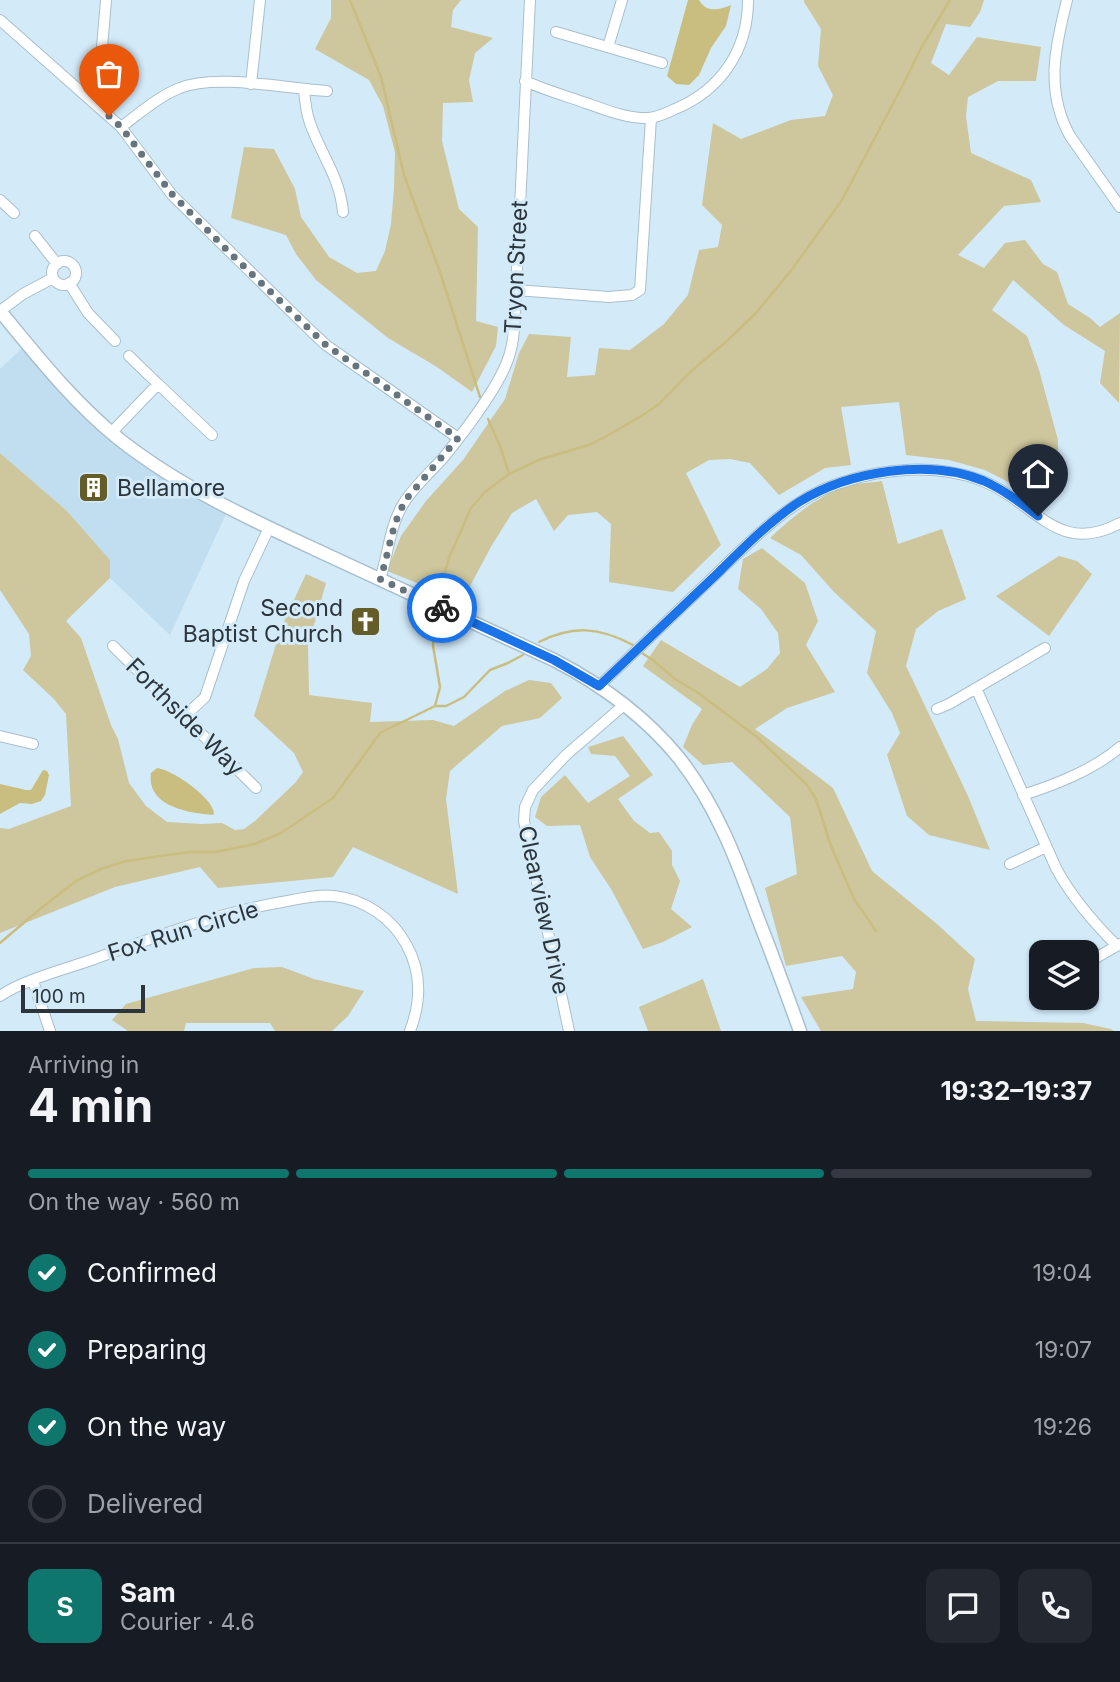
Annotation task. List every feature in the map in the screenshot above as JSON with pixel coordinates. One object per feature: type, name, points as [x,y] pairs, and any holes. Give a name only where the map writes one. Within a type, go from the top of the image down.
[{"type":"street","points":[[97,106],[106,0]]},
{"type":"street","points":[[251,84],[260,0]]},
{"type":"street","name":"Tryon Street","points":[[380,579],[401,507],[458,438],[490,392],[507,362],[513,339],[530,0]]},
{"type":"street","points":[[608,47],[622,0]]},
{"type":"street","points":[[525,81],[615,113],[651,118],[695,99],[716,82],[735,57],[744,37],[748,20],[748,0]]},
{"type":"street","points":[[1068,0],[1055,57],[1057,103],[1070,136],[1120,207]]},
{"type":"street","points":[[0,20],[121,127],[172,194],[326,345],[458,438]]},
{"type":"street","points":[[556,32],[662,63]]},
{"type":"street","points":[[121,127],[170,92],[183,86],[229,82],[327,92]]},
{"type":"street","points":[[304,90],[309,122],[337,180],[344,212]]},
{"type":"street","points":[[516,290],[609,296],[632,295],[639,290],[651,118]]},
{"type":"street","points":[[0,200],[14,214]]},
{"type":"street","points":[[35,236],[57,264]]},
{"type":"street","points":[[64,261],[74,266],[76,275],[69,283],[59,284],[53,278],[52,270],[57,264],[64,261]]},
{"type":"street","points":[[53,278],[23,294],[0,311],[75,398],[111,432],[152,464],[243,516],[554,660],[599,686],[652,728],[700,788],[712,808],[736,858],[800,1031]]},
{"type":"street","points":[[69,283],[88,313],[115,341]]},
{"type":"street","points":[[130,356],[212,435]]},
{"type":"street","points":[[111,432],[158,384]]},
{"type":"street","points":[[599,686],[785,512],[815,493],[852,479],[902,471],[950,472],[996,487],[1056,528],[1070,534],[1096,534],[1120,523]]},
{"type":"street","points":[[185,716],[205,697],[244,581],[269,528]]},
{"type":"street","name":"Forthside Way","points":[[113,646],[256,788]]},
{"type":"street","points":[[937,709],[1045,648]]},
{"type":"street","points":[[976,688],[1046,847],[1067,887],[1079,904],[1119,945],[1099,956]]},
{"type":"street","name":"Clearview Drive","points":[[569,1031],[524,821],[525,807],[533,790],[563,758],[624,705]]},
{"type":"street","points":[[0,736],[33,744]]},
{"type":"street","points":[[1023,795],[1091,766],[1120,747]]},
{"type":"street","points":[[1010,864],[1046,847]]},
{"type":"street","name":"Fox Run Circle","points":[[0,996],[33,981],[206,919],[313,896],[334,896],[352,900],[377,912],[403,938],[414,961],[419,984],[417,1008],[410,1031]]},
{"type":"street","points":[[33,981],[50,1031]]},
{"type":"shaded area","points":[[331,0],[461,0],[453,10],[451,27],[493,38],[475,53],[469,80],[473,102],[443,103],[442,141],[459,209],[478,227],[476,321],[498,327],[496,346],[472,392],[437,367],[388,338],[316,280],[296,254],[286,235],[231,218],[244,147],[274,149],[295,189],[301,217],[329,257],[357,273],[376,271],[385,251],[391,224],[395,152],[383,106],[369,80],[315,49],[331,18]]},
{"type":"shaded area","points":[[688,0],[699,0],[709,9],[731,5],[726,26],[711,48],[699,75],[689,85],[676,84],[667,76]]},
{"type":"shaded area","points":[[804,0],[984,0],[970,27],[946,24],[931,63],[949,75],[977,37],[1041,47],[1036,81],[998,81],[968,97],[966,116],[971,153],[1031,180],[1041,202],[1004,206],[958,255],[984,268],[1005,243],[1025,240],[1043,264],[1057,272],[1068,304],[1100,327],[1120,313],[1119,403],[1100,383],[1105,351],[1064,325],[1013,280],[992,310],[1027,336],[1039,370],[1058,440],[1058,497],[1041,499],[985,470],[949,460],[906,455],[899,402],[841,407],[851,465],[825,468],[779,495],[750,463],[730,459],[709,460],[686,473],[721,545],[673,592],[609,582],[611,524],[597,512],[568,515],[554,531],[536,499],[512,513],[462,601],[387,571],[401,536],[426,501],[463,460],[505,399],[519,353],[529,334],[571,337],[567,377],[595,375],[599,348],[630,350],[664,324],[688,295],[699,250],[718,247],[722,225],[702,205],[713,123],[741,139],[791,120],[825,116],[833,95],[818,66],[821,29]]},
{"type":"shaded area","points":[[23,347],[121,447],[160,476],[226,514],[170,635],[110,578],[110,560],[67,511],[0,453],[0,369]]},
{"type":"shaded area","points":[[0,453],[67,511],[110,560],[110,578],[66,621],[81,638],[118,739],[129,783],[146,806],[167,822],[222,823],[235,830],[244,829],[296,782],[303,772],[294,753],[254,716],[281,628],[306,574],[326,583],[308,646],[309,695],[372,703],[370,722],[433,720],[454,726],[505,691],[529,680],[551,683],[562,698],[540,718],[502,726],[450,771],[446,799],[458,894],[353,847],[333,877],[218,888],[200,867],[115,887],[0,933],[0,828],[9,829],[71,806],[66,714],[23,670],[31,656],[29,634],[0,590]]},
{"type":"shaded area","points":[[882,481],[898,544],[942,529],[966,599],[938,611],[916,629],[906,666],[968,796],[990,850],[929,835],[907,816],[887,755],[900,733],[892,713],[867,673],[876,631],[834,592],[801,555],[770,538],[805,509],[833,491]]},
{"type":"shaded area","points":[[762,548],[805,583],[818,621],[806,645],[835,692],[787,708],[755,729],[833,788],[872,871],[975,959],[968,989],[976,1021],[1083,1023],[1114,1031],[821,1031],[801,997],[853,989],[856,972],[842,956],[786,966],[765,888],[797,874],[790,817],[732,762],[703,765],[683,747],[702,709],[643,666],[661,640],[740,687],[767,669],[780,653],[778,633],[761,609],[738,589],[743,559]]},
{"type":"shaded area","points":[[1059,556],[1077,561],[1092,574],[1049,636],[996,596]]},
{"type":"shaded area","points":[[623,736],[653,775],[618,799],[634,821],[650,833],[659,832],[672,851],[672,865],[680,881],[671,909],[692,927],[643,949],[611,889],[590,857],[580,825],[547,826],[535,817],[541,797],[565,775],[588,803],[630,776],[615,756],[591,754],[588,747]]},
{"type":"shaded area","points":[[157,768],[191,785],[212,807],[213,815],[181,810],[162,800],[151,784],[151,773]]},
{"type":"shaded area","points":[[43,770],[49,775],[41,801],[32,804],[20,803],[0,814],[0,784],[31,790]]},
{"type":"shaded area","points":[[282,967],[314,979],[364,991],[348,1016],[332,1031],[275,1031],[270,1023],[186,1023],[184,1031],[128,1031],[112,1020],[126,1004],[254,968]]},
{"type":"shaded area","points":[[703,979],[721,1031],[648,1031],[639,1007]]},
{"type":"waterway","points":[[350,0],[381,77],[404,175],[440,272],[480,397]]},
{"type":"waterway","points":[[439,593],[449,558],[471,508],[485,492],[509,474],[541,459],[589,445],[643,415],[659,404],[690,372],[756,313],[793,268],[842,200],[920,50],[950,0]]},
{"type":"waterway","points":[[488,419],[509,474]]},
{"type":"waterway","points":[[434,613],[433,646],[440,687],[435,706]]},
{"type":"waterway","points":[[539,642],[563,633],[586,630],[609,635],[633,645]]},
{"type":"waterway","points":[[642,653],[757,737],[807,785],[816,799],[831,846],[854,899],[876,931]]},
{"type":"waterway","points":[[0,943],[76,881],[101,869],[126,861],[189,852],[215,852],[255,844],[281,833],[333,798],[380,733],[435,706],[446,706],[464,697],[490,670],[523,655]]},
{"type":"way so far","points":[[109,116],[121,127],[172,194],[326,345],[458,438],[401,507],[380,579],[442,608]]},
{"type":"place","name":"Bellamore","points":[[94,488]]},
{"type":"place","name":"Second Baptist Church","points":[[366,621]]},
{"type":"route","points":[[442,608],[554,660],[599,686],[785,512],[815,493],[834,485],[878,473],[950,472],[982,480],[1003,491],[1038,516]]}]
